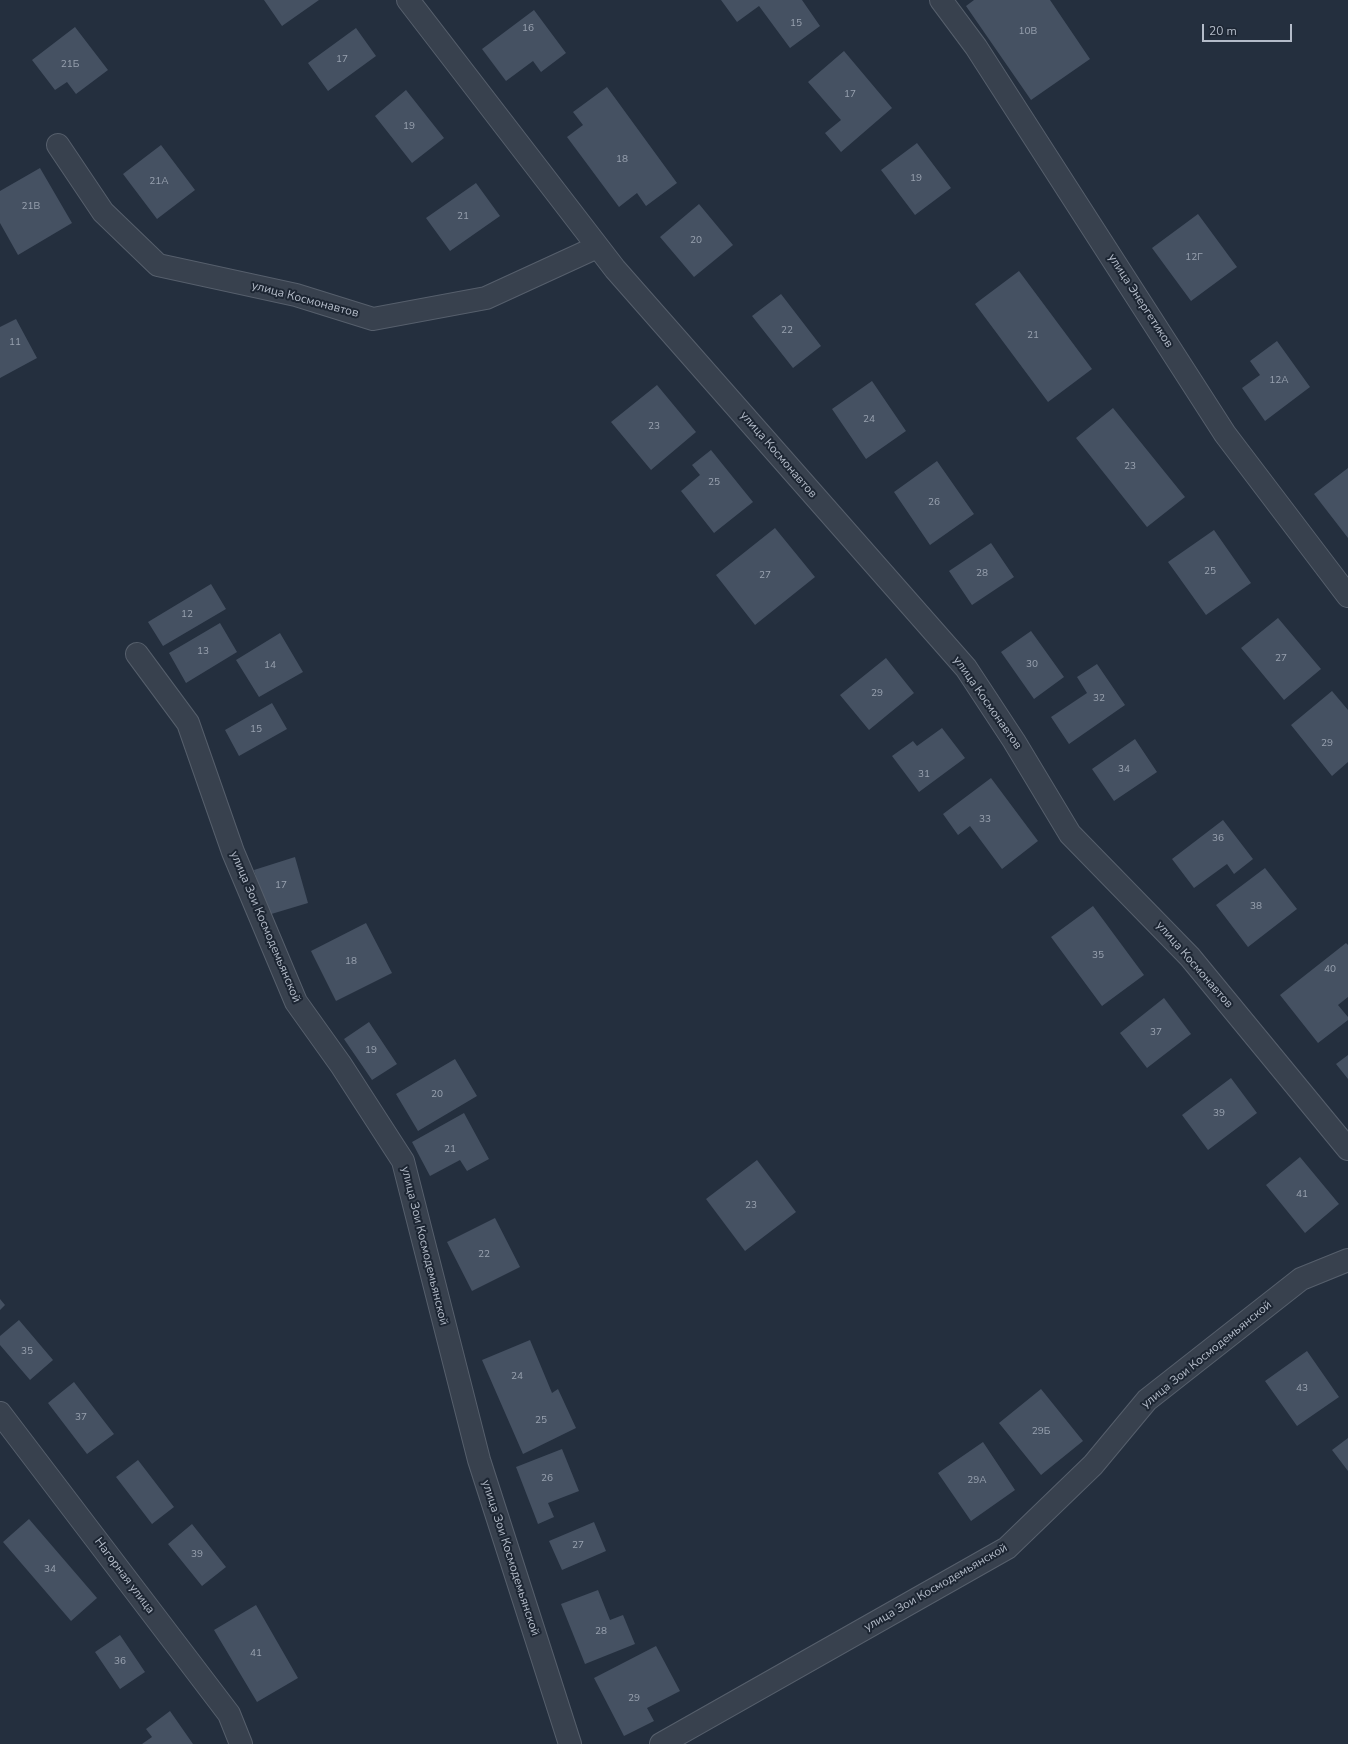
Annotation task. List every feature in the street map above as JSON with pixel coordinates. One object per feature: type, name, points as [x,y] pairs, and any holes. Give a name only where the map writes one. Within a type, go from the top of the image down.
[{"type":"street","name":"улица Космонавтов","points":[[408,0],[620,275],[966,668],[1014,741],[1070,834],[1190,957],[1348,1149]]},
{"type":"street","name":"улица Энергетиков","points":[[941,0],[976,47],[1225,434],[1348,596]]},
{"type":"street","name":"улица Космонавтов","points":[[58,145],[103,212],[158,265],[296,295],[373,319],[486,298],[597,247]]},
{"type":"street","name":"улица Зои Космодемьянской","points":[[137,654],[188,723],[233,852],[296,1002],[341,1064],[403,1161],[479,1460],[570,1744]]},
{"type":"street","name":"улица Зои Космодемьянской","points":[[661,1744],[1008,1548],[1093,1465],[1147,1400],[1301,1279],[1348,1260]]},
{"type":"street","name":"Нагорная улица","points":[[0,1413],[229,1714],[241,1744]]},
{"type":"building","points":[[264,0],[319,0],[282,26]]},
{"type":"building","points":[[721,0],[802,0],[820,26],[790,48],[759,6],[737,22]]},
{"type":"building","points":[[974,0],[1050,0],[1090,59],[1031,100],[966,6]]},
{"type":"building","points":[[534,10],[566,53],[541,72],[533,61],[506,81],[482,49]]},
{"type":"building","points":[[75,27],[108,70],[76,94],[67,82],[55,90],[32,60]]},
{"type":"building","points":[[356,28],[376,56],[328,91],[308,63]]},
{"type":"building","points":[[844,51],[892,108],[841,152],[825,133],[841,120],[808,82]]},
{"type":"building","points":[[607,87],[677,183],[646,206],[637,193],[619,207],[567,137],[583,125],[573,112]]},
{"type":"building","points":[[406,90],[444,138],[412,163],[375,116]]},
{"type":"building","points":[[917,143],[951,188],[915,215],[881,170]]},
{"type":"building","points":[[161,145],[195,190],[157,219],[123,174]]},
{"type":"building","points":[[40,168],[72,223],[18,255],[0,223],[0,191]]},
{"type":"building","points":[[476,183],[500,216],[450,251],[426,218]]},
{"type":"building","points":[[699,204],[733,245],[694,277],[660,237]]},
{"type":"building","points":[[1198,214],[1237,267],[1191,301],[1152,248]]},
{"type":"building","points":[[1019,271],[1092,369],[1048,402],[975,304]]},
{"type":"building","points":[[781,294],[821,346],[793,368],[752,316]]},
{"type":"building","points":[[16,319],[37,358],[0,378],[0,327]]},
{"type":"building","points":[[1277,341],[1310,387],[1265,421],[1242,388],[1260,375],[1250,361]]},
{"type":"building","points":[[872,381],[906,431],[866,459],[832,409]]},
{"type":"building","points":[[657,385],[696,432],[651,470],[611,422]]},
{"type":"building","points":[[1113,408],[1185,497],[1147,527],[1076,438]]},
{"type":"building","points":[[711,450],[753,502],[714,533],[681,491],[700,475],[692,465]]},
{"type":"building","points":[[937,461],[974,514],[930,545],[894,492]]},
{"type":"building","points":[[1348,468],[1348,538],[1314,494]]},
{"type":"building","points":[[775,528],[815,577],[755,625],[716,575]]},
{"type":"building","points":[[1214,530],[1251,583],[1206,615],[1168,562]]},
{"type":"building","points":[[991,543],[1014,577],[972,605],[949,571]]},
{"type":"building","points":[[211,584],[226,609],[163,646],[148,622]]},
{"type":"building","points":[[1278,618],[1321,669],[1284,700],[1241,648]]},
{"type":"building","points":[[220,623],[237,652],[186,683],[169,653]]},
{"type":"building","points":[[1031,631],[1064,677],[1034,699],[1001,652]]},
{"type":"building","points":[[280,633],[303,672],[259,697],[236,660]]},
{"type":"building","points":[[886,658],[914,693],[869,730],[840,695]]},
{"type":"building","points":[[1097,664],[1125,705],[1069,744],[1051,717],[1087,693],[1077,677]]},
{"type":"building","points":[[1332,691],[1348,710],[1348,762],[1332,776],[1291,725]]},
{"type":"building","points":[[272,703],[287,729],[239,756],[225,730]]},
{"type":"building","points":[[942,728],[965,758],[919,792],[892,756],[913,741],[917,746]]},
{"type":"building","points":[[1135,739],[1157,772],[1114,801],[1092,769]]},
{"type":"building","points":[[991,778],[1038,841],[1002,869],[970,826],[958,835],[943,814]]},
{"type":"building","points":[[1223,820],[1253,859],[1234,874],[1227,864],[1194,888],[1172,859]]},
{"type":"building","points":[[295,857],[308,903],[268,915],[254,870]]},
{"type":"building","points":[[1265,868],[1297,909],[1248,947],[1216,905]]},
{"type":"building","points":[[1093,906],[1144,975],[1102,1006],[1051,937]]},
{"type":"building","points":[[366,923],[392,973],[336,1001],[311,951]]},
{"type":"building","points":[[1346,943],[1348,945],[1348,997],[1338,1005],[1348,1017],[1348,1020],[1318,1043],[1280,995]]},
{"type":"building","points":[[1164,998],[1191,1034],[1147,1068],[1120,1033]]},
{"type":"building","points":[[369,1022],[397,1064],[372,1080],[344,1039]]},
{"type":"building","points":[[1348,1055],[1348,1079],[1336,1064]]},
{"type":"building","points":[[455,1059],[477,1096],[418,1131],[396,1094]]},
{"type":"building","points":[[1231,1078],[1257,1113],[1208,1150],[1182,1115]]},
{"type":"building","points":[[464,1113],[489,1159],[467,1171],[460,1160],[430,1176],[412,1142]]},
{"type":"building","points":[[1300,1157],[1339,1204],[1305,1233],[1266,1185]]},
{"type":"building","points":[[757,1160],[796,1212],[745,1251],[706,1199]]},
{"type":"building","points":[[495,1218],[520,1267],[472,1291],[447,1242]]},
{"type":"building","points":[[0,1299],[5,1305],[0,1310]]},
{"type":"building","points":[[19,1320],[53,1360],[30,1380],[0,1345],[0,1336]]},
{"type":"building","points":[[530,1340],[552,1393],[558,1389],[576,1428],[523,1454],[482,1360]]},
{"type":"building","points":[[1307,1351],[1339,1397],[1297,1426],[1265,1381]]},
{"type":"building","points":[[74,1382],[114,1434],[87,1454],[48,1403]]},
{"type":"building","points":[[1041,1389],[1083,1441],[1041,1475],[999,1423]]},
{"type":"building","points":[[1348,1438],[1348,1471],[1332,1450]]},
{"type":"building","points":[[983,1442],[1015,1490],[971,1521],[938,1473]]},
{"type":"building","points":[[562,1449],[579,1491],[548,1503],[554,1517],[538,1524],[516,1467]]},
{"type":"building","points":[[138,1460],[174,1507],[152,1524],[116,1477]]},
{"type":"building","points":[[29,1519],[97,1598],[71,1621],[3,1542]]},
{"type":"building","points":[[594,1522],[606,1551],[562,1570],[549,1541]]},
{"type":"building","points":[[192,1524],[226,1567],[202,1586],[168,1544]]},
{"type":"building","points":[[598,1590],[610,1620],[623,1615],[635,1644],[585,1664],[561,1604]]},
{"type":"building","points":[[256,1605],[298,1678],[257,1702],[214,1630]]},
{"type":"building","points":[[120,1635],[145,1672],[120,1689],[95,1652]]},
{"type":"building","points":[[656,1646],[680,1691],[647,1708],[654,1721],[624,1736],[594,1678]]},
{"type":"building","points":[[170,1711],[193,1744],[142,1744],[152,1737],[146,1729]]}]
